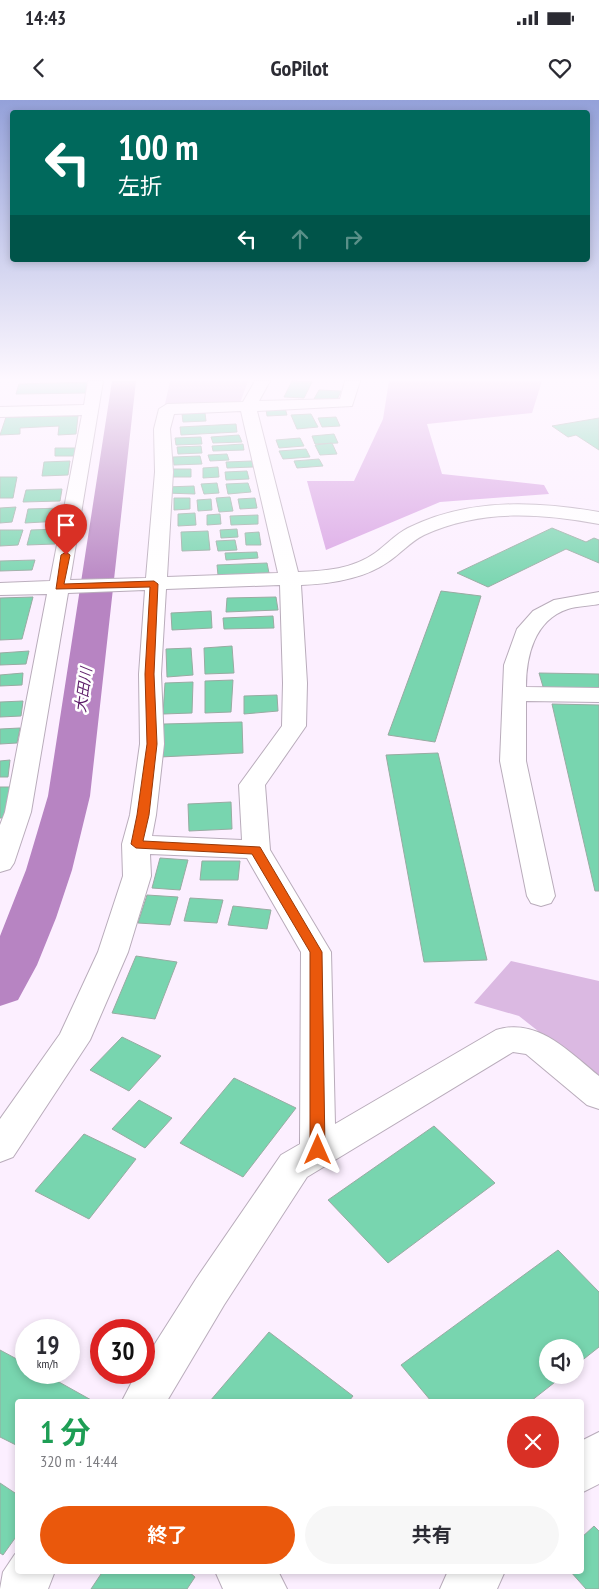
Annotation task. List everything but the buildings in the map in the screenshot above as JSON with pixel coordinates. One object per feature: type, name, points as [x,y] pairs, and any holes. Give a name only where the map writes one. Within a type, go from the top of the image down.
[{"type":"street","points":[[0,863],[18,812],[68,587],[86,450]]},
{"type":"street","points":[[0,1147],[74,1040],[113,952],[137,876],[136,844],[143,815],[152,744],[150,674],[154,584],[164,472],[163,450]]},
{"type":"street","points":[[259,450],[290,579],[295,682],[294,726],[252,785],[256,850],[316,952],[318,1150]]},
{"type":"street","points":[[0,589],[290,579],[335,575],[374,564],[416,532],[445,520],[525,510],[563,512],[599,518]]},
{"type":"street","points":[[540,896],[513,762],[515,666],[528,629],[540,616],[561,604],[599,598]]},
{"type":"street","points":[[514,694],[599,695]]},
{"type":"street","points":[[136,844],[256,850]]},
{"type":"street","points":[[144,1399],[210,1292],[294,1166],[318,1150],[508,1039],[534,1042],[599,1095]]},
{"type":"street","points":[[584,1468],[599,1454]]},
{"type":"street","points":[[20,1589],[30,1574]]},
{"type":"street","points":[[242,1574],[263,1589]]},
{"type":"street","points":[[464,1589],[479,1574]]},
{"type":"shaded area","points":[[368,450],[435,450],[442,474],[544,485],[549,494],[440,502],[326,550],[307,481],[354,481]]},
{"type":"shaded area","points":[[511,961],[599,981],[599,1079],[519,1016],[474,1003]]},
{"type":"waterway","name":"大田川","points":[[0,987],[12,965],[41,894],[69,796],[115,450]]},
{"type":"route","points":[[66,555],[60,587],[154,584],[150,674],[152,744],[143,815],[136,844],[256,850],[316,952],[318,1150]]}]
